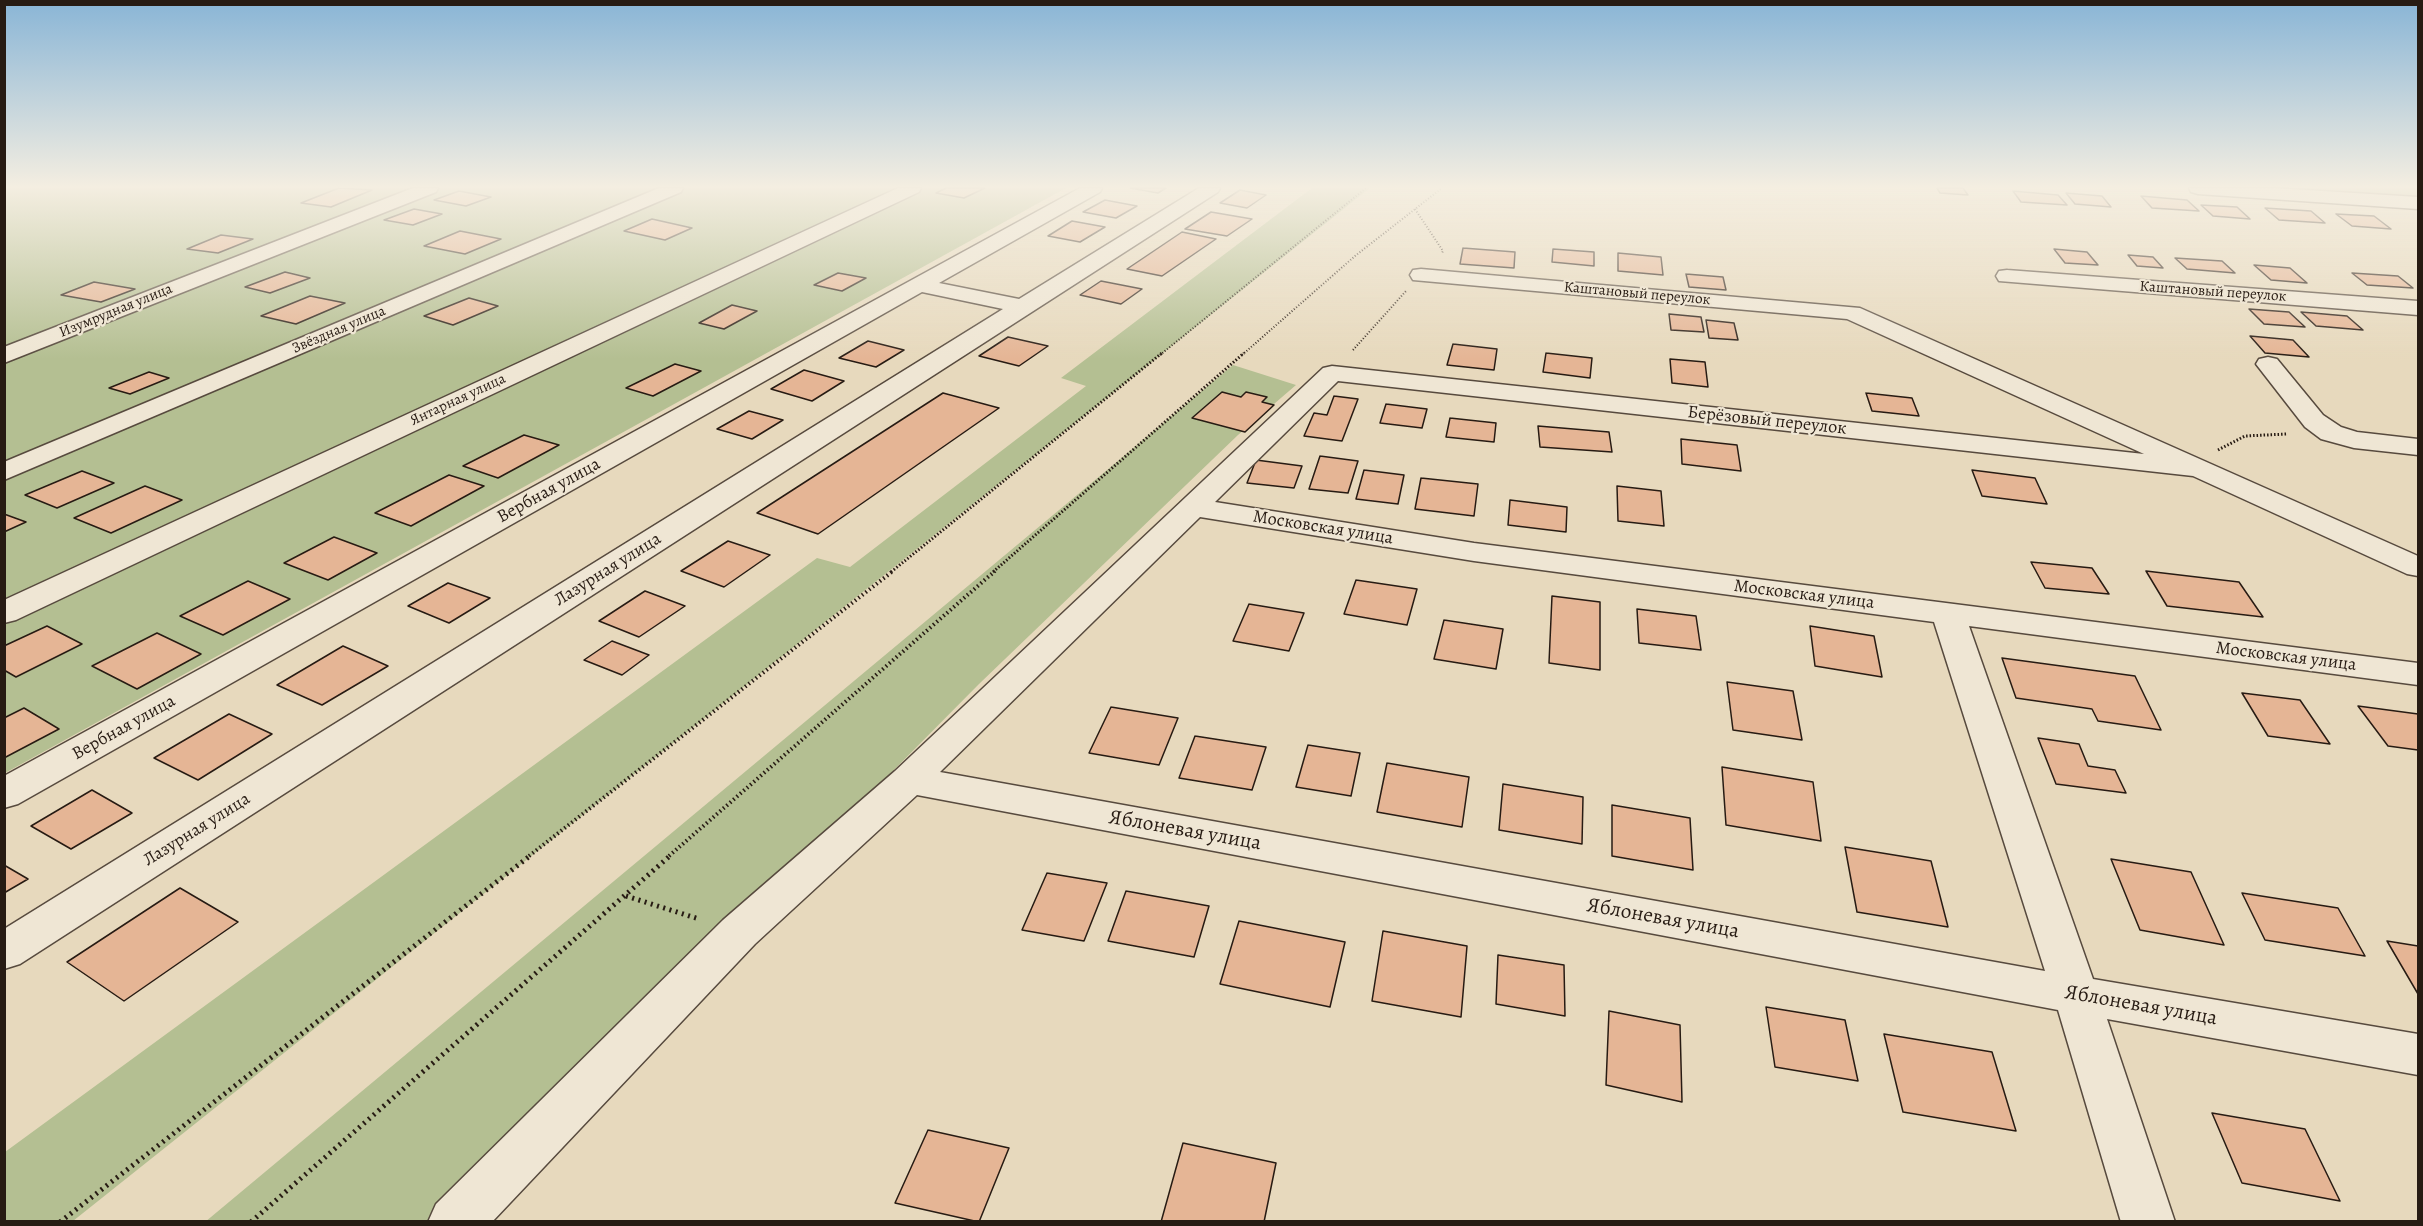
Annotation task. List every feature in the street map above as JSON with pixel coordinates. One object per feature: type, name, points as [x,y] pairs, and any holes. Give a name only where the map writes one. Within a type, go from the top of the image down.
[{"type":"street","name":"Изумрудная улица","points":[[4,356],[284,245]]},
{"type":"street","name":"Звёздная улица","points":[[4,472],[539,245]]},
{"type":"street","name":"Янтарная улица","points":[[4,613],[790,245]]},
{"type":"street","name":"Вербная улица","points":[[4,794],[990,245]]},
{"type":"street","name":"Лазурная улица","points":[[4,952],[1121,245]]},
{"type":"street","name":"Каштановый переулок","points":[[1421,275],[1852,313],[2418,567]]},
{"type":"street","name":"Каштановый переулок","points":[[2007,276],[2418,308]]},
{"type":"street","points":[[919,285],[1023,307]]},
{"type":"street","points":[[2268,364],[2314,420],[2331,433],[2354,441],[2418,447]]},
{"type":"street","points":[[455,1221],[739,932],[909,780],[1332,373]]},
{"type":"street","name":"Берёзовый переулок","points":[[1332,373],[2202,469]]},
{"type":"street","name":"Московская улица","points":[[1192,507],[1474,552],[2418,674]]},
{"type":"street","points":[[1948,614],[2076,995],[2148,1221]]},
{"type":"street","name":"Яблоневая улица","points":[[909,780],[2076,995],[2418,1055]]},
{"type":"path","points":[[60,1221],[847,608],[1295,245]]},
{"type":"path","points":[[251,1221],[1369,245]]},
{"type":"path","points":[[1332,373],[1443,251],[1439,245]]},
{"type":"path","points":[[2202,469],[2212,455],[2224,445],[2245,436],[2292,435]]},
{"type":"path","points":[[626,896],[739,932]]},
{"type":"green space","points":[[5,245],[962,245],[5,773]]},
{"type":"green space","points":[[1236,245],[1298,245],[73,1221],[5,1221],[5,1152],[817,558],[850,567],[1086,386],[1061,378]]},
{"type":"green space","points":[[1233,365],[1296,385],[1238,435],[979,684],[447,1221],[205,1222]]},
{"type":"building","points":[[196,245],[237,245],[218,253],[187,249]]},
{"type":"building","points":[[426,245],[486,245],[465,254],[424,246]]},
{"type":"building","points":[[1162,245],[1207,245],[1162,276],[1127,269]]},
{"type":"building","points":[[1463,248],[1515,252],[1514,268],[1460,264]]},
{"type":"building","points":[[1553,249],[1594,252],[1594,266],[1552,262]]},
{"type":"building","points":[[2054,249],[2087,252],[2098,265],[2065,263]]},
{"type":"building","points":[[1618,253],[1661,257],[1663,275],[1618,271]]},
{"type":"building","points":[[2128,255],[2153,257],[2163,268],[2137,266]]},
{"type":"building","points":[[2175,258],[2222,261],[2235,273],[2187,269]]},
{"type":"building","points":[[2254,265],[2290,268],[2307,283],[2271,280]]},
{"type":"building","points":[[285,272],[310,278],[270,293],[245,287]]},
{"type":"building","points":[[838,273],[866,278],[842,291],[814,285]]},
{"type":"building","points":[[2352,273],[2398,276],[2413,288],[2367,285]]},
{"type":"building","points":[[1686,274],[1723,277],[1726,290],[1689,287]]},
{"type":"building","points":[[1101,281],[1142,289],[1121,304],[1080,295]]},
{"type":"building","points":[[94,282],[135,289],[101,302],[61,295]]},
{"type":"building","points":[[310,296],[345,303],[296,324],[261,316]]},
{"type":"building","points":[[469,298],[498,306],[453,325],[424,316]]},
{"type":"building","points":[[732,305],[757,311],[724,329],[699,323]]},
{"type":"building","points":[[2249,309],[2289,312],[2305,327],[2264,324]]},
{"type":"building","points":[[2301,312],[2347,316],[2363,330],[2316,326]]},
{"type":"building","points":[[1669,314],[1701,317],[1704,332],[1671,330]]},
{"type":"building","points":[[1706,320],[1734,323],[1738,340],[1709,338]]},
{"type":"building","points":[[2250,336],[2293,340],[2309,357],[2265,353]]},
{"type":"building","points":[[1008,337],[1048,346],[1019,366],[979,356]]},
{"type":"building","points":[[868,341],[904,350],[876,367],[839,358]]},
{"type":"building","points":[[1453,344],[1497,349],[1494,370],[1447,365]]},
{"type":"building","points":[[1546,353],[1592,358],[1590,378],[1543,372]]},
{"type":"building","points":[[1670,359],[1705,362],[1708,387],[1672,383]]},
{"type":"building","points":[[675,364],[701,371],[653,396],[626,388]]},
{"type":"building","points":[[804,370],[844,381],[812,401],[771,389]]},
{"type":"building","points":[[149,372],[169,378],[130,394],[109,388]]},
{"type":"building","points":[[1222,392],[1241,397],[1246,392],[1267,397],[1262,402],[1274,405],[1245,432],[1192,418]]},
{"type":"building","points":[[943,393],[999,408],[818,534],[757,513]]},
{"type":"building","points":[[1866,393],[1912,398],[1919,416],[1872,411]]},
{"type":"building","points":[[1334,396],[1358,399],[1342,441],[1304,436],[1314,413],[1327,415]]},
{"type":"building","points":[[1386,404],[1427,409],[1422,428],[1380,423]]},
{"type":"building","points":[[749,411],[783,420],[752,439],[717,429]]},
{"type":"building","points":[[1450,418],[1496,423],[1494,442],[1446,437]]},
{"type":"building","points":[[1538,426],[1609,432],[1612,452],[1540,447]]},
{"type":"building","points":[[524,435],[559,445],[498,478],[463,466]]},
{"type":"building","points":[[1681,439],[1737,445],[1741,471],[1682,464]]},
{"type":"building","points":[[1320,456],[1358,461],[1348,493],[1309,489]]},
{"type":"building","points":[[1256,460],[1302,466],[1294,488],[1247,483]]},
{"type":"building","points":[[1364,470],[1404,475],[1398,504],[1356,499]]},
{"type":"building","points":[[1972,470],[2035,478],[2047,504],[1982,496]]},
{"type":"building","points":[[82,471],[114,483],[57,508],[25,495]]},
{"type":"building","points":[[449,475],[484,486],[411,526],[375,513]]},
{"type":"building","points":[[1421,478],[1478,484],[1474,516],[1415,509]]},
{"type":"building","points":[[145,486],[182,500],[111,533],[74,518]]},
{"type":"building","points":[[1617,486],[1661,491],[1664,526],[1618,521]]},
{"type":"building","points":[[1510,500],[1567,507],[1566,532],[1508,525]]},
{"type":"building","points":[[4,514],[26,522],[4,532]]},
{"type":"building","points":[[334,537],[377,553],[328,580],[284,563]]},
{"type":"building","points":[[728,541],[770,555],[724,587],[681,571]]},
{"type":"building","points":[[2031,562],[2092,568],[2109,594],[2045,588]]},
{"type":"building","points":[[2146,571],[2239,582],[2263,617],[2167,606]]},
{"type":"building","points":[[1356,580],[1417,589],[1407,625],[1344,614]]},
{"type":"building","points":[[248,581],[290,599],[223,635],[180,616]]},
{"type":"building","points":[[448,583],[490,598],[449,623],[408,606]]},
{"type":"building","points":[[645,591],[685,606],[639,637],[599,621]]},
{"type":"building","points":[[1552,596],[1600,602],[1600,670],[1549,663]]},
{"type":"building","points":[[1249,604],[1304,613],[1289,651],[1233,641]]},
{"type":"building","points":[[1637,609],[1696,616],[1701,650],[1639,643]]},
{"type":"building","points":[[1444,620],[1503,629],[1496,669],[1434,659]]},
{"type":"building","points":[[47,626],[82,644],[16,677],[4,670],[4,646]]},
{"type":"building","points":[[1810,626],[1874,636],[1882,677],[1815,666]]},
{"type":"building","points":[[157,633],[201,654],[137,689],[92,666]]},
{"type":"building","points":[[612,641],[649,655],[622,675],[584,660]]},
{"type":"building","points":[[343,646],[388,666],[322,705],[277,685]]},
{"type":"building","points":[[2002,658],[2135,676],[2161,730],[2098,721],[2092,709],[2016,698]]},
{"type":"building","points":[[1727,682],[1793,691],[1802,740],[1733,730]]},
{"type":"building","points":[[2242,693],[2300,700],[2330,744],[2268,736]]},
{"type":"building","points":[[2358,706],[2418,714],[2418,750],[2388,746]]},
{"type":"building","points":[[1111,707],[1178,718],[1159,765],[1089,753]]},
{"type":"building","points":[[24,708],[59,729],[4,758],[4,718]]},
{"type":"building","points":[[229,714],[272,734],[198,780],[154,758]]},
{"type":"building","points":[[1195,736],[1266,747],[1252,790],[1179,778]]},
{"type":"building","points":[[2038,738],[2079,744],[2088,766],[2115,770],[2126,793],[2056,784]]},
{"type":"building","points":[[1308,745],[1360,753],[1351,796],[1296,787]]},
{"type":"building","points":[[1387,763],[1469,777],[1462,827],[1377,812]]},
{"type":"building","points":[[1722,767],[1813,782],[1821,841],[1726,825]]},
{"type":"building","points":[[1503,784],[1583,797],[1582,844],[1499,830]]},
{"type":"building","points":[[92,790],[132,813],[71,849],[31,826]]},
{"type":"building","points":[[1612,805],[1690,818],[1693,870],[1612,856]]},
{"type":"building","points":[[1845,847],[1931,861],[1948,927],[1857,912]]},
{"type":"building","points":[[2111,859],[2191,872],[2224,945],[2140,930]]},
{"type":"building","points":[[4,865],[28,879],[4,893]]},
{"type":"building","points":[[1047,873],[1107,883],[1084,941],[1022,930]]},
{"type":"building","points":[[180,888],[238,922],[124,1001],[67,962]]},
{"type":"building","points":[[1126,891],[1209,906],[1194,957],[1108,941]]},
{"type":"building","points":[[2242,893],[2338,908],[2365,956],[2265,940]]},
{"type":"building","points":[[1239,921],[1345,942],[1330,1007],[1220,984]]},
{"type":"building","points":[[1383,931],[1467,946],[1461,1017],[1372,1001]]},
{"type":"building","points":[[2387,941],[2418,946],[2418,994]]},
{"type":"building","points":[[1498,955],[1564,965],[1565,1016],[1496,1004]]},
{"type":"building","points":[[1766,1007],[1845,1020],[1858,1081],[1775,1067]]},
{"type":"building","points":[[1609,1011],[1680,1025],[1682,1102],[1606,1085]]},
{"type":"building","points":[[1884,1034],[1992,1052],[2016,1131],[1903,1112]]},
{"type":"building","points":[[2212,1113],[2305,1129],[2340,1201],[2242,1183]]},
{"type":"building","points":[[928,1130],[1009,1148],[979,1222],[895,1203]]},
{"type":"building","points":[[1183,1143],[1276,1163],[1264,1222],[1161,1222]]}]
